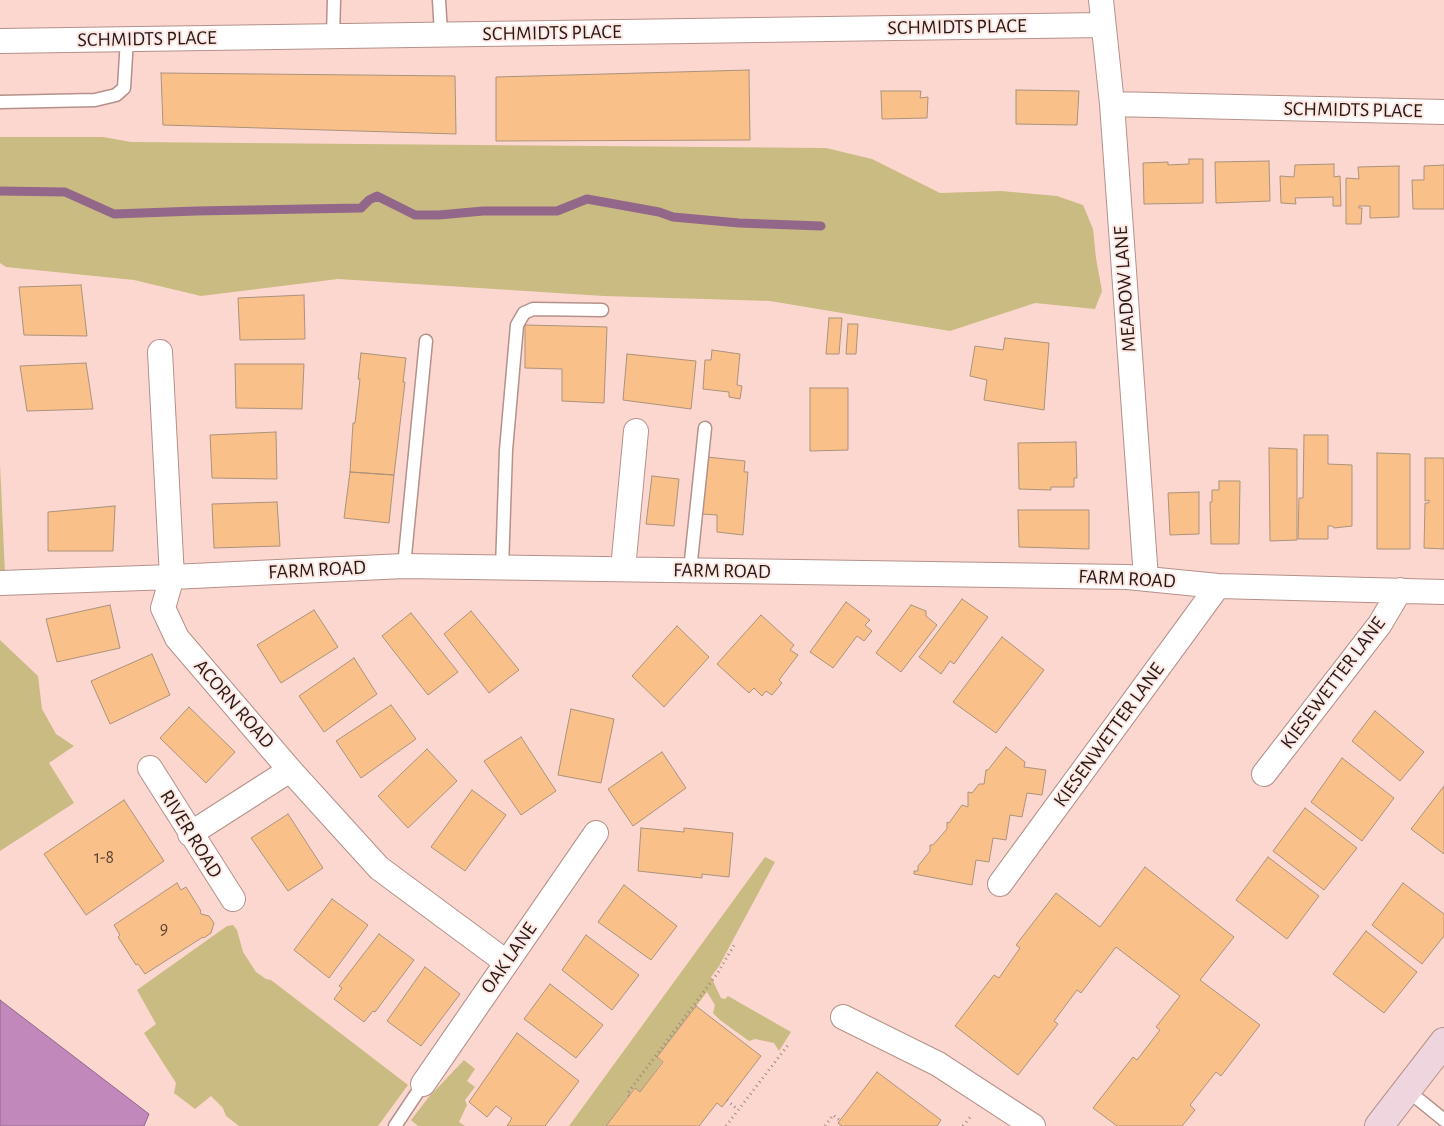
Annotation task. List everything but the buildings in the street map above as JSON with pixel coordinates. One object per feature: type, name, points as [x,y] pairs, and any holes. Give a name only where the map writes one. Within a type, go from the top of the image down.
[{"type":"street","name":"MEADOW LANE","points":[[1101,0],[1112,104],[1146,578]]},
{"type":"street","name":"SCHMIDTS PLACE","points":[[0,41],[1103,25]]},
{"type":"street","name":"SCHMIDTS PLACE","points":[[1112,104],[1444,112]]},
{"type":"street","name":"ACORN ROAD","points":[[160,352],[172,577],[163,608],[177,638],[290,770],[378,868],[506,962]]},
{"type":"street","points":[[623,569],[636,431]]},
{"type":"street","name":"FARM ROAD","points":[[0,583],[404,566],[1146,578],[1218,586],[1444,592]]},
{"type":"street","name":"KIESENWETTER LANE","points":[[1000,884],[1218,586]]},
{"type":"street","name":"KIESEWETTER LANE","points":[[1264,774],[1380,624],[1400,590]]},
{"type":"street","name":"RIVER ROAD","points":[[150,768],[190,834],[233,899]]},
{"type":"street","points":[[190,834],[290,770]]},
{"type":"street","name":"OAK LANE","points":[[423,1084],[596,834]]},
{"type":"street","points":[[843,1017],[938,1064],[1033,1126]]},
{"type":"street","points":[[1379,1126],[1444,1042]]},
{"type":"lane","points":[[334,0],[334,36]]},
{"type":"lane","points":[[439,0],[441,34]]},
{"type":"lane","points":[[0,102],[95,100],[116,95],[124,88],[127,39]]},
{"type":"lane","points":[[502,568],[506,450],[517,325],[524,313],[533,309],[602,310]]},
{"type":"lane","points":[[404,566],[426,341]]},
{"type":"lane","points":[[690,570],[705,428]]},
{"type":"lane","points":[[395,1126],[423,1084]]},
{"type":"lane","points":[[1406,1090],[1444,1120]]},
{"type":"path","points":[[629,1096],[627,1094],[717,974],[736,942]]},
{"type":"path","points":[[726,1126],[788,1045]]},
{"type":"path","points":[[727,1100],[738,1110]]},
{"type":"path","points":[[963,1126],[973,1113]]},
{"type":"path","points":[[825,1126],[833,1115],[840,1120]]},
{"type":"shaded area","points":[[0,137],[103,137],[131,142],[826,148],[872,159],[940,193],[1001,191],[1057,196],[1083,205],[1093,229],[1102,291],[1095,309],[1035,303],[950,331],[770,301],[604,296],[338,279],[201,296],[134,280],[6,267],[0,263]]},
{"type":"shaded area","points":[[0,463],[5,574],[0,574]]},
{"type":"shaded area","points":[[0,640],[38,676],[42,709],[56,734],[74,746],[49,763],[74,803],[0,851]]},
{"type":"shaded area","points":[[765,857],[775,862],[719,966],[711,977],[721,998],[725,999],[728,996],[791,1032],[779,1051],[774,1043],[755,1039],[749,1041],[720,1020],[713,1013],[715,1005],[707,992],[657,1057],[662,1062],[640,1092],[634,1088],[606,1126],[569,1126]]},
{"type":"shaded area","points":[[233,925],[237,930],[243,952],[256,972],[271,980],[408,1085],[378,1126],[239,1126],[226,1116],[223,1108],[211,1096],[195,1109],[174,1093],[176,1083],[144,1033],[156,1024],[137,990],[227,926]]},
{"type":"shaded area","points":[[0,1000],[149,1114],[144,1126],[0,1126]]},
{"type":"shaded area","points":[[464,1060],[475,1069],[467,1081],[475,1087],[465,1100],[467,1105],[459,1122],[465,1126],[418,1126],[411,1120],[428,1098]]},
{"type":"waterway","points":[[0,191],[65,192],[114,214],[361,208],[369,200],[377,196],[415,215],[439,215],[483,211],[557,211],[587,199],[659,212],[673,217],[739,223],[821,226]]}]
